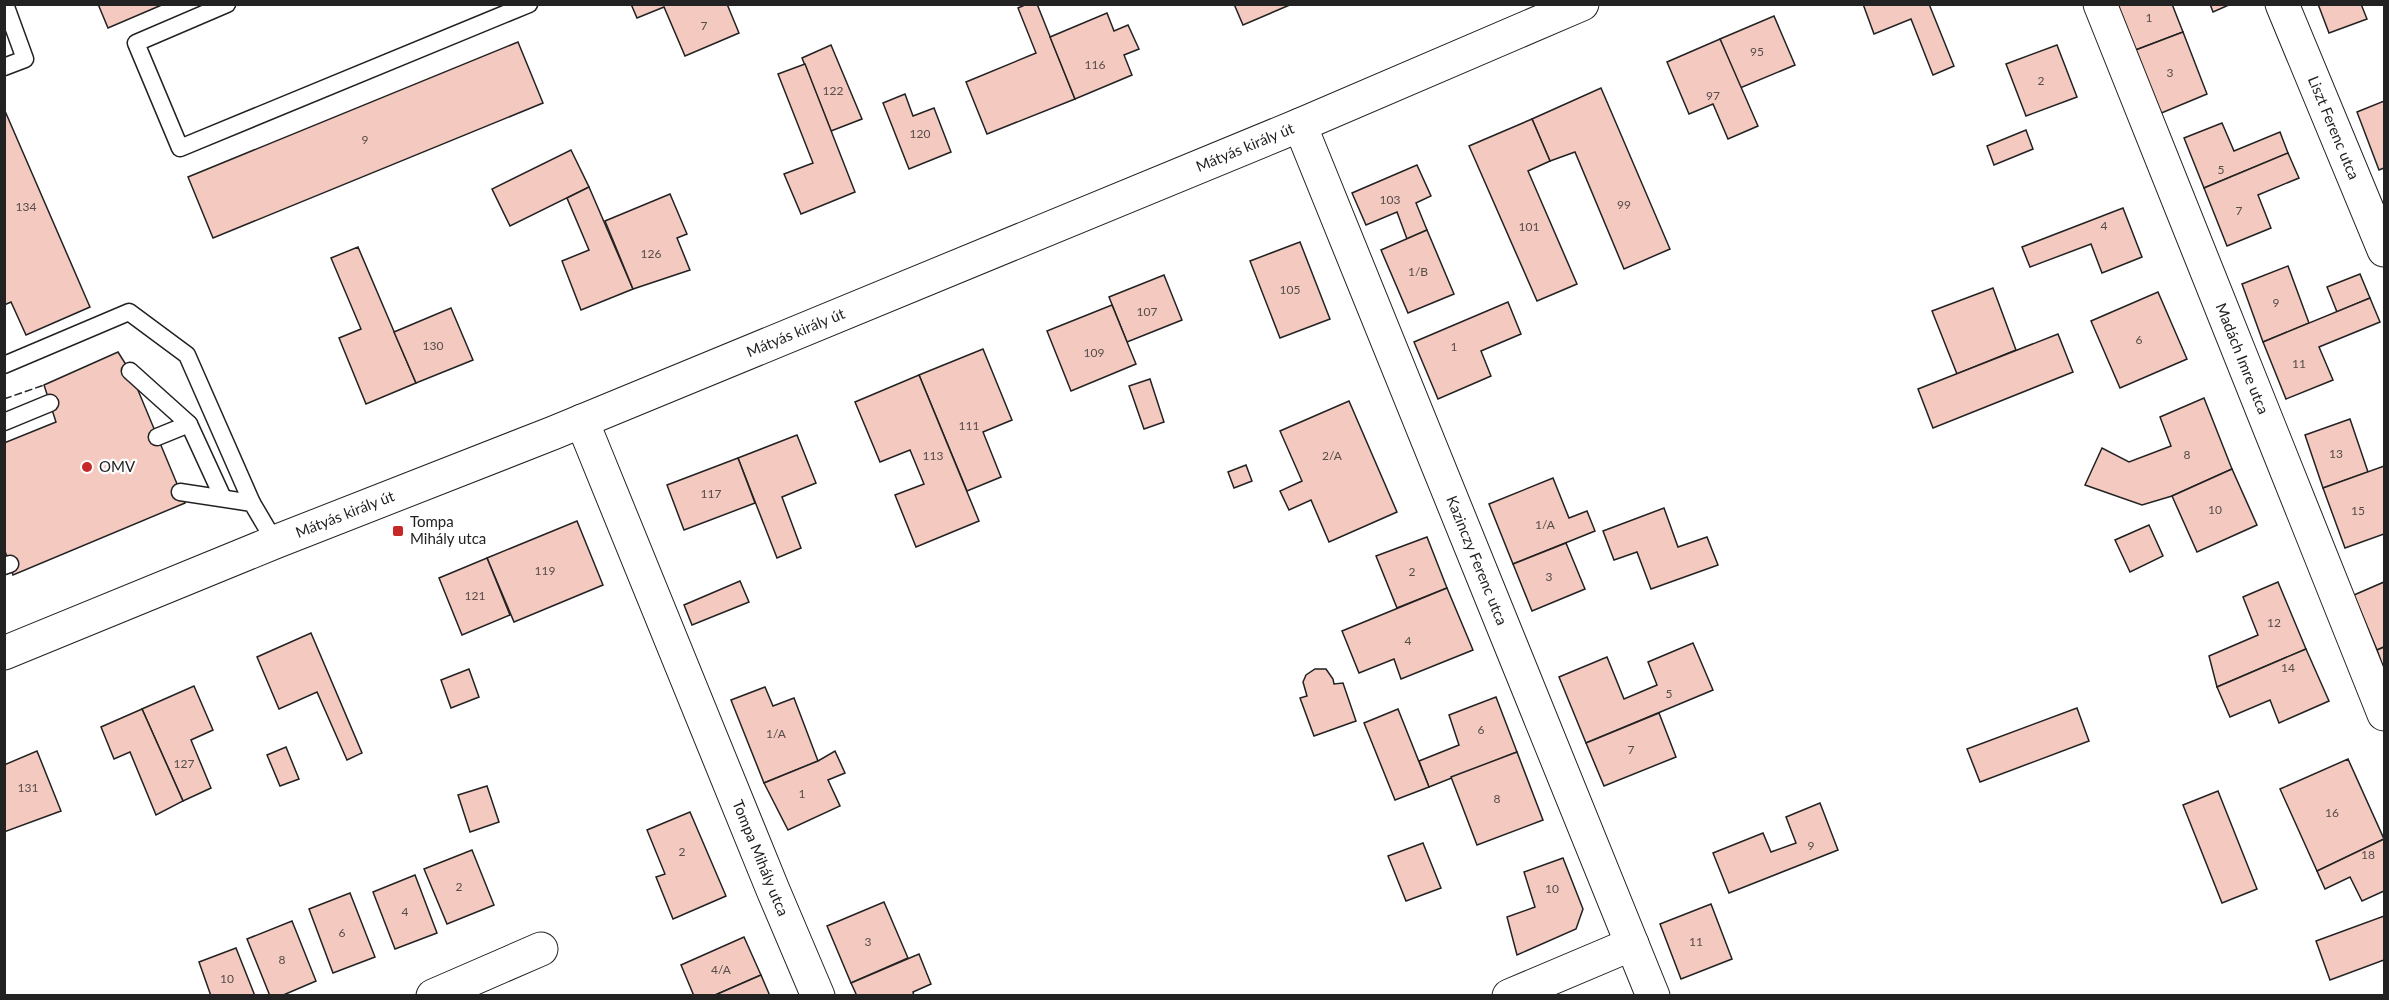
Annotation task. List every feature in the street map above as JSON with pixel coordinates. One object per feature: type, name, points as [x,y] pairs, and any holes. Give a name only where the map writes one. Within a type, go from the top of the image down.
[{"type":"street","name":"Mátyás király út","points":[[4,653],[274,542],[582,421],[1300,124],[1582,4]]},
{"type":"street","name":"Madách Imre utca","points":[[2100,4],[2385,714]]},
{"type":"street","name":"Liszt Ferenc utca","points":[[2282,4],[2381,233]]},
{"type":"street","name":"Kazinczy Ferenc utca","points":[[1300,124],[1653,996]]},
{"type":"street","name":"Tompa Mihály utca","points":[[582,421],[818,996]]},
{"type":"street","points":[[1509,996],[1632,944]]},
{"type":"street","points":[[433,996],[541,949]]},
{"type":"lane","points":[[4,67],[25,59],[5,4]]},
{"type":"lane","points":[[227,4],[136,43],[180,148],[529,4]]},
{"type":"lane","points":[[4,365],[129,312],[186,355],[252,503],[274,542]]},
{"type":"lane","points":[[130,371],[189,424],[223,498]]},
{"type":"lane","points":[[4,422],[50,403]]},
{"type":"lane","points":[[157,437],[189,424]]},
{"type":"lane","points":[[180,492],[252,503]]},
{"type":"building","points":[[98,4],[164,4],[108,28]]},
{"type":"building","points":[[631,4],[727,4],[739,33],[685,56],[664,7],[637,18]]},
{"type":"building","points":[[1027,4],[1037,4],[1075,99],[987,134],[966,82],[1036,53],[1018,8]]},
{"type":"building","points":[[1234,4],[1292,4],[1243,25]]},
{"type":"building","points":[[1863,4],[1929,4],[1954,66],[1933,75],[1911,19],[1874,34]]},
{"type":"building","points":[[2116,4],[2172,4],[2183,32],[2133,51]]},
{"type":"building","points":[[2210,4],[2231,4],[2213,12]]},
{"type":"building","points":[[2318,4],[2361,4],[2367,19],[2329,33]]},
{"type":"building","points":[[1107,13],[1114,31],[1128,25],[1139,49],[1124,55],[1132,75],[1075,99],[1050,37]]},
{"type":"building","points":[[1774,16],[1795,65],[1740,88],[1720,39]]},
{"type":"building","points":[[2183,32],[2207,94],[2159,114],[2133,51]]},
{"type":"building","points":[[1720,39],[1758,126],[1728,139],[1713,104],[1689,114],[1667,62]]},
{"type":"building","points":[[518,42],[543,103],[213,238],[188,177]]},
{"type":"building","points":[[831,45],[862,119],[831,131],[802,58]]},
{"type":"building","points":[[2057,45],[2077,97],[2026,116],[2006,64]]},
{"type":"building","points":[[805,64],[855,192],[801,214],[784,174],[813,163],[778,74]]},
{"type":"building","points":[[1601,88],[1670,249],[1624,269],[1575,152],[1550,161],[1532,119]]},
{"type":"building","points":[[905,94],[913,116],[934,108],[951,152],[909,169],[883,103]]},
{"type":"building","points":[[2384,101],[2384,168],[2379,170],[2357,112]]},
{"type":"building","points":[[5,111],[90,307],[26,335],[11,302],[4,305]]},
{"type":"building","points":[[1532,119],[1550,161],[1528,171],[1577,284],[1537,301],[1469,146]]},
{"type":"building","points":[[2222,123],[2234,151],[2280,132],[2288,153],[2204,188],[2184,138]]},
{"type":"building","points":[[2026,130],[2033,149],[1994,165],[1987,146]]},
{"type":"building","points":[[571,150],[589,187],[510,226],[492,189]]},
{"type":"building","points":[[2288,153],[2299,178],[2258,195],[2271,228],[2227,246],[2204,188]]},
{"type":"building","points":[[1417,165],[1431,196],[1416,203],[1427,230],[1407,239],[1397,212],[1366,225],[1352,193]]},
{"type":"building","points":[[589,187],[633,289],[581,310],[562,261],[589,250],[567,198]]},
{"type":"building","points":[[670,194],[687,234],[677,238],[690,270],[633,289],[605,221]]},
{"type":"building","points":[[2123,208],[2142,257],[2102,273],[2091,244],[2030,267],[2022,247]]},
{"type":"building","points":[[1427,230],[1454,294],[1408,313],[1381,250]]},
{"type":"building","points":[[1300,242],[1330,319],[1280,338],[1250,261]]},
{"type":"building","points":[[358,247],[416,383],[366,404],[339,338],[361,329],[331,258]]},
{"type":"building","points":[[2288,266],[2309,323],[2263,342],[2242,284]]},
{"type":"building","points":[[2360,274],[2370,298],[2337,312],[2327,287]]},
{"type":"building","points":[[1164,275],[1182,320],[1127,342],[1109,297]]},
{"type":"building","points":[[1993,288],[2016,350],[1957,374],[1932,311]]},
{"type":"building","points":[[2158,292],[2187,359],[2120,388],[2091,321]]},
{"type":"building","points":[[2370,298],[2380,322],[2319,347],[2333,380],[2286,399],[2263,342]]},
{"type":"building","points":[[1508,302],[1521,334],[1481,351],[1491,376],[1438,399],[1414,342]]},
{"type":"building","points":[[1112,305],[1136,364],[1071,391],[1047,331]]},
{"type":"building","points":[[451,308],[473,360],[416,383],[394,332]]},
{"type":"building","points":[[2058,334],[2073,372],[1933,428],[1918,389]]},
{"type":"building","points":[[983,349],[1012,420],[983,432],[1001,477],[967,491],[919,375]]},
{"type":"building","name":"OMV","points":[[118,352],[130,371],[185,503],[13,575],[4,548],[4,443],[56,422],[44,385]]},
{"type":"building","points":[[919,375],[979,521],[916,547],[895,495],[924,484],[910,450],[880,462],[855,402]]},
{"type":"building","points":[[1150,379],[1164,422],[1144,429],[1129,386]]},
{"type":"building","points":[[2204,398],[2232,469],[2172,496],[2142,505],[2085,485],[2102,448],[2129,462],[2171,446],[2160,417]]},
{"type":"building","points":[[1349,401],[1397,512],[1329,542],[1311,500],[1289,510],[1280,491],[1302,481],[1280,431]]},
{"type":"building","points":[[2350,419],[2368,472],[2323,488],[2305,435]]},
{"type":"building","points":[[797,435],[816,483],[782,497],[801,548],[777,558],[738,458]]},
{"type":"building","points":[[738,458],[755,503],[684,530],[667,485]]},
{"type":"building","points":[[1246,465],[1252,481],[1234,488],[1228,472]]},
{"type":"building","points":[[2384,466],[2384,534],[2345,548],[2323,488]]},
{"type":"building","points":[[2232,469],[2257,525],[2197,552],[2172,496]]},
{"type":"building","points":[[1553,478],[1569,518],[1587,511],[1595,531],[1513,564],[1489,504]]},
{"type":"building","points":[[1664,508],[1678,547],[1707,537],[1718,565],[1651,589],[1637,552],[1614,560],[1603,531]]},
{"type":"building","points":[[577,521],[603,585],[514,622],[487,558]]},
{"type":"building","points":[[2149,525],[2163,556],[2130,572],[2115,540]]},
{"type":"building","points":[[1427,537],[1447,588],[1397,608],[1376,556]]},
{"type":"building","points":[[1566,543],[1585,589],[1532,611],[1513,564]]},
{"type":"building","points":[[487,558],[510,615],[462,635],[439,578]]},
{"type":"building","points":[[740,581],[749,602],[692,625],[684,605]]},
{"type":"building","points":[[2278,582],[2306,649],[2217,687],[2209,656],[2258,635],[2243,597]]},
{"type":"building","points":[[2384,582],[2384,647],[2377,650],[2354,595]]},
{"type":"building","points":[[1447,588],[1473,650],[1401,679],[1394,659],[1359,673],[1342,631]]},
{"type":"building","points":[[311,633],[362,753],[347,760],[317,692],[279,709],[257,657]]},
{"type":"building","points":[[1693,643],[1713,690],[1586,743],[1559,677],[1607,657],[1624,699],[1657,685],[1648,662]]},
{"type":"building","points":[[2384,647],[2384,669],[2377,650]]},
{"type":"building","points":[[2306,649],[2329,701],[2279,723],[2270,700],[2230,717],[2217,687]]},
{"type":"building","points":[[469,669],[479,697],[451,708],[441,680]]},
{"type":"building","points":[[1315,669],[1326,669],[1334,684],[1343,683],[1356,721],[1314,736],[1300,698],[1307,696],[1303,682],[1306,675]]},
{"type":"building","points":[[194,686],[213,730],[191,740],[211,788],[183,801],[142,709]]},
{"type":"building","points":[[765,687],[773,706],[794,698],[818,761],[764,783],[731,700]]},
{"type":"building","points":[[1496,697],[1517,752],[1429,787],[1419,761],[1459,745],[1449,715]]},
{"type":"building","points":[[2077,708],[2089,741],[1980,782],[1967,749]]},
{"type":"building","points":[[142,709],[183,801],[156,815],[130,752],[114,759],[101,727]]},
{"type":"building","points":[[1398,709],[1429,787],[1395,800],[1364,723]]},
{"type":"building","points":[[1659,713],[1676,757],[1604,786],[1586,743]]},
{"type":"building","points":[[286,747],[299,779],[280,786],[267,755]]},
{"type":"building","points":[[37,751],[61,811],[4,832],[4,765]]},
{"type":"building","points":[[835,751],[845,773],[828,780],[840,806],[788,830],[764,783],[818,761]]},
{"type":"building","points":[[1517,752],[1543,820],[1477,845],[1451,777]]},
{"type":"building","points":[[2348,759],[2384,839],[2317,871],[2280,789]]},
{"type":"building","points":[[487,786],[499,822],[470,832],[458,795]]},
{"type":"building","points":[[2218,791],[2257,889],[2222,903],[2183,805]]},
{"type":"building","points":[[1820,803],[1838,850],[1729,893],[1713,853],[1763,833],[1771,852],[1796,843],[1786,817]]},
{"type":"building","points":[[690,812],[726,896],[673,919],[656,877],[665,874],[647,830]]},
{"type":"building","points":[[2384,839],[2384,891],[2362,901],[2350,877],[2325,889],[2317,871]]},
{"type":"building","points":[[1423,843],[1441,888],[1406,901],[1388,856]]},
{"type":"building","points":[[472,850],[494,905],[447,924],[424,869]]},
{"type":"building","points":[[1563,858],[1583,909],[1576,929],[1517,955],[1507,917],[1535,907],[1524,872]]},
{"type":"building","points":[[415,875],[437,933],[395,949],[373,892]]},
{"type":"building","points":[[350,893],[375,957],[333,973],[309,909]]},
{"type":"building","points":[[884,902],[908,958],[851,983],[827,926]]},
{"type":"building","points":[[1711,904],[1732,959],[1681,979],[1660,924]]},
{"type":"building","points":[[2384,916],[2384,960],[2330,980],[2316,941]]},
{"type":"building","points":[[292,921],[316,981],[281,996],[270,996],[247,939]]},
{"type":"building","points":[[744,937],[761,975],[713,996],[694,996],[681,965]]},
{"type":"building","points":[[236,948],[255,996],[211,996],[199,962]]},
{"type":"building","points":[[919,954],[931,984],[913,992],[914,996],[857,996],[851,983]]},
{"type":"building","points":[[761,975],[770,996],[713,996]]},
{"type":"fence","points":[[4,399],[44,385]]},
{"type":"place","name":"OMV","points":[[87,467]]},
{"type":"place","name":"Tompa Mihály utca","points":[[398,531]]}]
